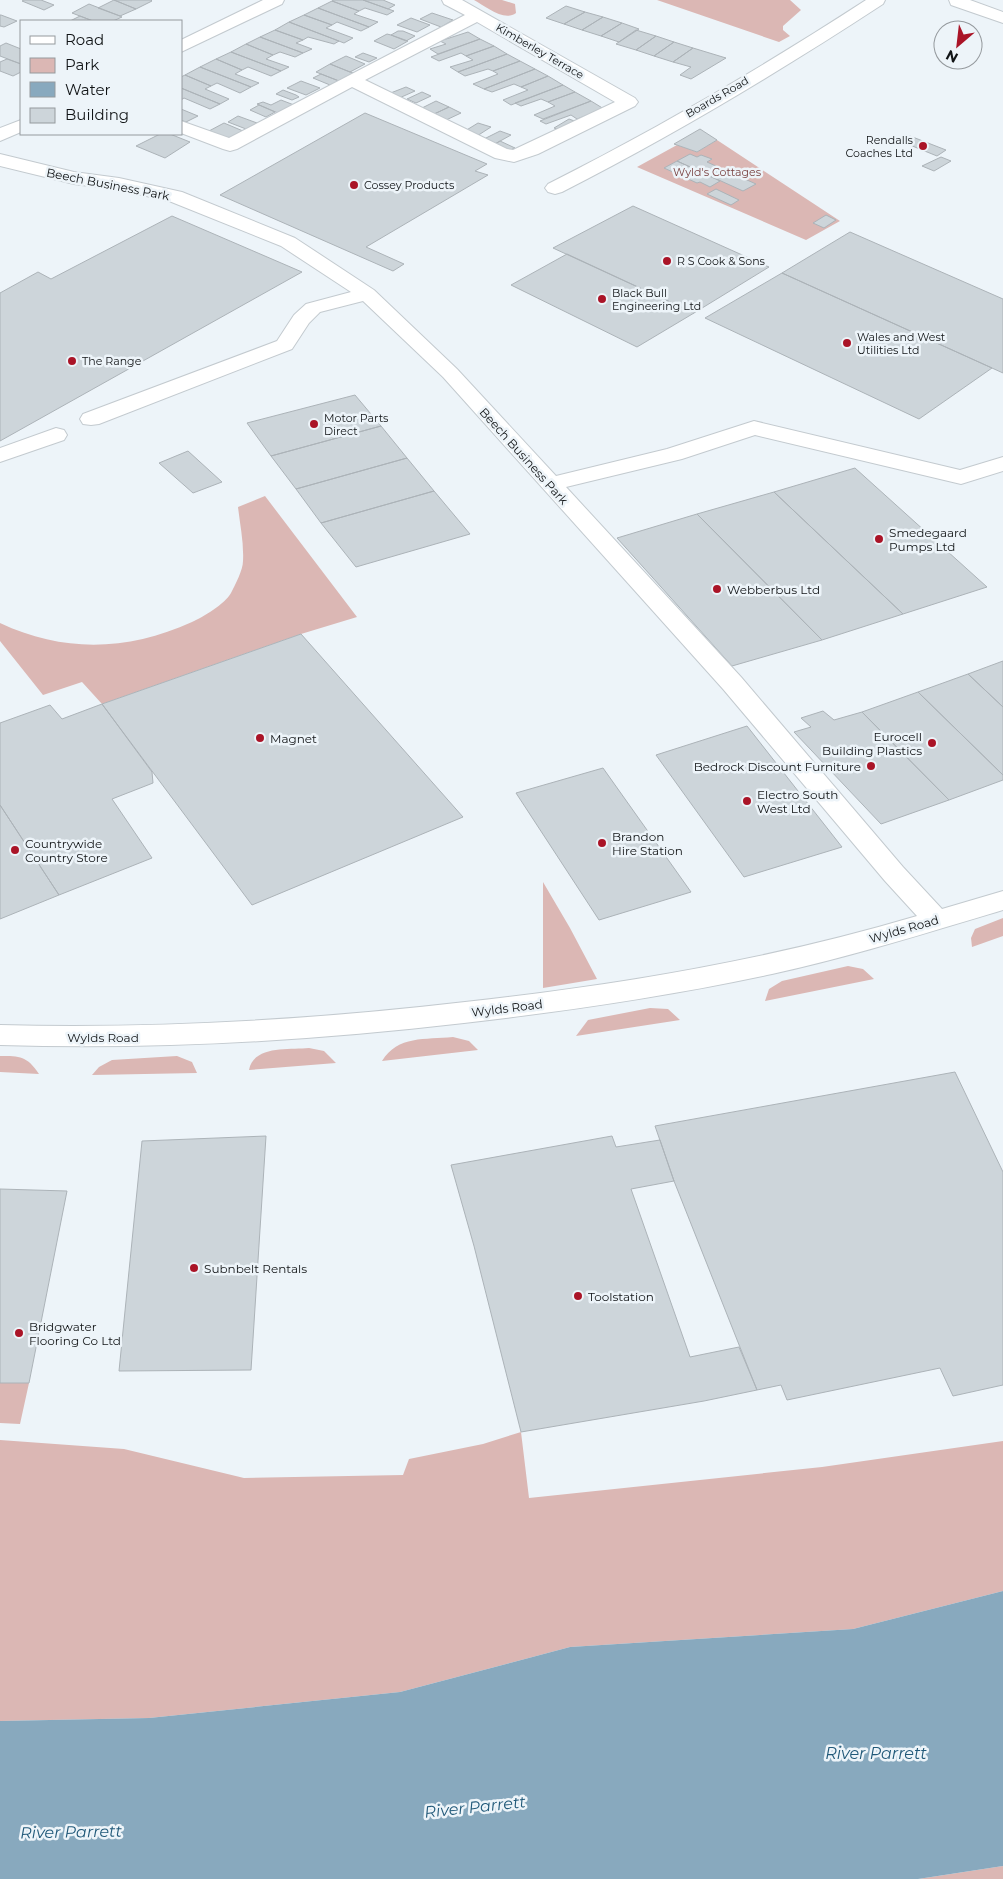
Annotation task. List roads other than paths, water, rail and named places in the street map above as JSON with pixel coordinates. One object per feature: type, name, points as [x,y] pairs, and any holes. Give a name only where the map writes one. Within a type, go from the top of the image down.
[{"type":"street","points":[[182,47],[276,0]]},
{"type":"street","name":"Kimberley Terrace","points":[[351,80],[502,154],[514,156],[531,150],[629,102],[450,0]]},
{"type":"street","name":"Boards Road","points":[[554,188],[614,158],[801,50],[877,0]]},
{"type":"street","points":[[957,1],[1003,18]]},
{"type":"street","points":[[182,126],[230,145],[458,24],[478,16]]},
{"type":"street","points":[[0,136],[20,126]]},
{"type":"street","name":"Beech Business Park","points":[[0,160],[64,176],[119,184],[175,196],[288,242],[367,294],[450,373],[732,683],[894,874],[936,920]]},
{"type":"street","points":[[91,419],[285,345],[301,319],[313,308],[367,294]]},
{"type":"street","points":[[549,484],[674,454],[754,428],[962,477],[1003,464]]},
{"type":"street","points":[[0,456],[56,435]]},
{"type":"street","name":"Wylds Road","points":[[0,1035],[120,1038],[224,1034],[357,1024],[509,1008],[684,982],[770,964],[875,938],[1003,900]]},
{"type":"water","name":"River Parrett","points":[[1003,1591],[1003,1866],[918,1879],[0,1879],[0,1721],[149,1718],[400,1692],[570,1647],[853,1629]]},
{"type":"place","name":"Rendalls Coaches Ltd","points":[[923,146]]},
{"type":"place","name":"Cossey Products","points":[[354,185]]},
{"type":"place","name":"R S Cook & Sons","points":[[667,261]]},
{"type":"place","name":"Black Bull Engineering Ltd","points":[[602,299]]},
{"type":"place","name":"Wales and West Utilities Ltd","points":[[847,343]]},
{"type":"place","name":"The Range","points":[[72,361]]},
{"type":"place","name":"Motor Parts Direct","points":[[314,424]]},
{"type":"place","name":"Smedegaard Pumps Ltd","points":[[879,539]]},
{"type":"place","name":"Webberbus Ltd","points":[[717,589]]},
{"type":"place","name":"Magnet","points":[[260,738]]},
{"type":"place","name":"Eurocell Building Plastics","points":[[932,743]]},
{"type":"place","name":"Bedrock Discount Furniture","points":[[871,766]]},
{"type":"place","name":"Electro South West Ltd","points":[[747,801]]},
{"type":"place","name":"Brandon Hire Station","points":[[602,843]]},
{"type":"place","name":"Countrywide Country Store","points":[[15,850]]},
{"type":"place","name":"Subnbelt Rentals","points":[[194,1268]]},
{"type":"place","name":"Toolstation","points":[[578,1296]]},
{"type":"place","name":"Bridgwater Flooring Co Ltd","points":[[19,1333]]},
{"type":"park label","name":"Wyld's Cottages","points":[[717,172]]}]
